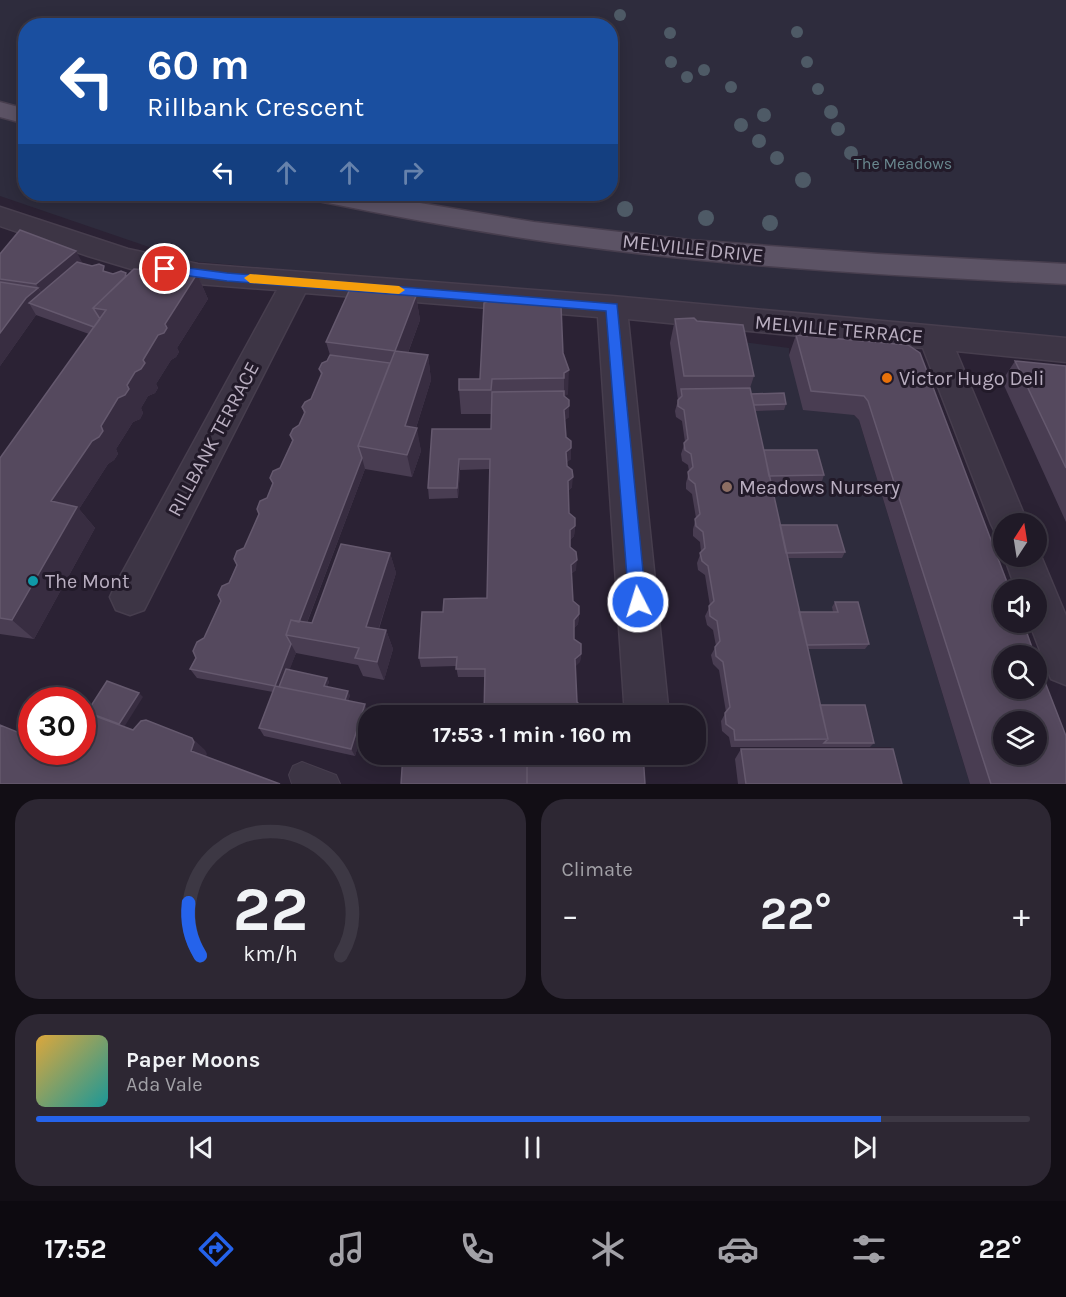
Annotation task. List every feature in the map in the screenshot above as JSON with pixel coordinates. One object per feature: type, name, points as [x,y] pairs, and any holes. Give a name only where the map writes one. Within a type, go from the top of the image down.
[{"type":"main road","points":[[0,109],[18,115]]},
{"type":"main road","name":"MELVILLE DRIVE","points":[[358,201],[419,213],[565,235],[718,251],[909,267],[1066,274]]},
{"type":"street","name":"MELVILLE TERRACE","points":[[0,216],[165,269],[296,282],[612,307],[1066,350]]},
{"type":"street","points":[[7,251],[28,225]]},
{"type":"street","name":"RILLBANK TERRACE","points":[[130,597],[296,282]]},
{"type":"street","points":[[612,307],[646,705]]},
{"type":"street","points":[[935,338],[1006,513]]},
{"type":"street","points":[[1047,618],[1066,665]]},
{"type":"lane","points":[[302,775],[327,784]]},
{"type":"green space","name":"The Meadows","points":[[0,0],[1066,0],[1066,340],[190,261],[0,196]]},
{"type":"green space","points":[[735,341],[789,348],[789,355],[859,420],[970,784],[901,784],[891,747],[870,747],[813,710],[800,649],[865,648],[834,617],[793,617],[781,558],[842,557],[775,531],[764,482],[822,480],[758,456]]},
{"type":"building","points":[[20,230],[76,251],[36,284],[0,279],[0,254]]},
{"type":"building","points":[[77,262],[92,266],[99,264],[104,266],[103,271],[113,274],[121,271],[126,273],[125,277],[93,308],[100,319],[94,327],[29,303]]},
{"type":"building","points":[[134,269],[197,274],[165,324],[167,328],[164,333],[158,335],[143,360],[145,363],[135,372],[127,385],[129,389],[125,395],[118,398],[101,426],[103,431],[92,441],[51,501],[77,507],[12,620],[0,618],[0,458],[106,310],[93,308]]},
{"type":"building","points":[[0,282],[38,288],[26,298],[0,333]]},
{"type":"building","points":[[350,289],[416,296],[395,351],[326,342]]},
{"type":"building","points":[[493,299],[539,303],[551,301],[561,306],[563,353],[569,370],[564,373],[564,378],[492,379],[491,390],[459,390],[459,379],[480,379],[484,303]]},
{"type":"building","points":[[694,318],[697,321],[743,325],[754,376],[684,376],[675,319]]},
{"type":"building","points":[[796,335],[908,345],[920,353],[993,545],[993,567],[1001,567],[1006,579],[993,579],[993,633],[1027,633],[1031,645],[993,645],[993,699],[1047,699],[1047,687],[1066,736],[1066,784],[991,784],[868,401],[864,396],[811,391]]},
{"type":"building","points":[[395,351],[428,355],[405,426],[417,428],[407,455],[358,446]]},
{"type":"building","points":[[330,355],[390,363],[358,446],[362,458],[299,622],[291,620],[286,635],[291,644],[275,686],[190,669],[196,658],[193,651],[197,642],[204,638],[221,601],[218,595],[222,586],[229,583],[237,565],[234,559],[237,551],[244,548],[259,514],[257,509],[260,501],[267,498],[273,483],[270,478],[273,471],[280,468],[293,440],[290,435],[299,425],[305,412],[302,407],[311,399],[322,373],[319,369],[322,363],[327,361]]},
{"type":"building","points":[[1015,361],[1066,366],[1066,468]]},
{"type":"building","points":[[750,388],[828,739],[735,740],[734,730],[726,724],[725,713],[730,707],[723,662],[716,656],[715,647],[720,641],[717,621],[710,616],[709,606],[714,601],[708,566],[702,561],[700,553],[705,548],[703,532],[696,526],[695,519],[700,514],[695,484],[689,479],[688,472],[693,467],[691,454],[685,450],[684,443],[688,439],[684,410],[678,406],[678,400],[682,396],[681,389]]},
{"type":"building","points":[[564,391],[564,396],[569,400],[569,406],[564,410],[566,437],[571,441],[571,448],[566,452],[567,466],[572,470],[573,477],[568,481],[569,513],[575,518],[575,526],[570,530],[570,547],[576,552],[577,560],[571,565],[573,601],[579,606],[579,614],[574,620],[574,639],[581,644],[581,654],[575,659],[577,702],[580,705],[484,705],[485,669],[456,669],[457,657],[419,658],[422,612],[443,612],[444,599],[487,598],[490,459],[459,459],[457,488],[428,488],[432,429],[491,429],[492,392]]},
{"type":"building","points":[[784,393],[786,404],[754,405],[751,394]]},
{"type":"building","points":[[764,450],[817,450],[824,475],[769,476]]},
{"type":"building","points":[[780,525],[837,525],[845,552],[786,553]]},
{"type":"building","points":[[341,544],[390,553],[366,627],[386,630],[377,662],[355,658],[359,648],[286,635],[291,620],[312,623]]},
{"type":"building","points":[[835,602],[858,602],[869,644],[807,645],[799,612],[838,612]]},
{"type":"building","points":[[286,669],[327,678],[324,686],[348,691],[345,700],[279,687]]},
{"type":"building","points":[[107,681],[139,693],[119,724],[96,715],[96,698]]},
{"type":"building","points":[[275,686],[365,704],[358,705],[358,726],[351,749],[259,728]]},
{"type":"building","points":[[820,705],[865,705],[874,743],[824,743],[828,739]]},
{"type":"building","points":[[96,716],[133,730],[141,721],[146,720],[192,738],[194,742],[191,751],[280,784],[0,784],[0,725],[18,732],[18,765],[96,765]]},
{"type":"building","points":[[741,749],[893,749],[902,784],[746,784]]},
{"type":"building","points":[[402,765],[527,765],[527,784],[401,784]]},
{"type":"building","points":[[527,765],[644,765],[645,784],[527,784]]},
{"type":"slow traffic","points":[[250,278],[399,290]]},
{"type":"place","name":"Victor Hugo Deli","points":[[887,378]]},
{"type":"place","name":"Meadows Nursery","points":[[727,487]]},
{"type":"place","name":"The Mont","points":[[33,581]]},
{"type":"route","points":[[165,269],[227,277],[612,307],[638,602]]}]
